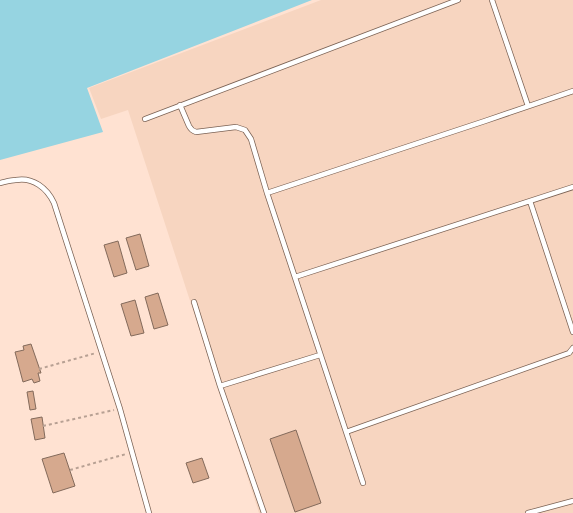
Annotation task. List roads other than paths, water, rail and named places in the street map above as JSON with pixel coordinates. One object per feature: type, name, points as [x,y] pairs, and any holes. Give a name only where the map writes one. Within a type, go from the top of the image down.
[{"type":"lane","points":[[145,119],[458,0]]},
{"type":"lane","points":[[492,0],[528,106]]},
{"type":"lane","points":[[267,192],[478,124],[573,91]]},
{"type":"lane","points":[[180,106],[190,129],[196,132],[236,127],[245,130],[251,139],[363,483]]},
{"type":"lane","points":[[0,183],[25,179],[30,180],[43,186],[54,203],[120,409],[149,513]]},
{"type":"lane","points":[[295,277],[573,187]]},
{"type":"lane","points":[[530,201],[573,332]]},
{"type":"lane","points":[[194,302],[220,386],[264,513]]},
{"type":"lane","points":[[346,432],[569,353],[573,348]]},
{"type":"lane","points":[[220,386],[320,354]]},
{"type":"lane","points":[[528,513],[573,501]]},
{"type":"water","points":[[0,0],[312,0],[87,88],[103,132],[0,160]]}]
